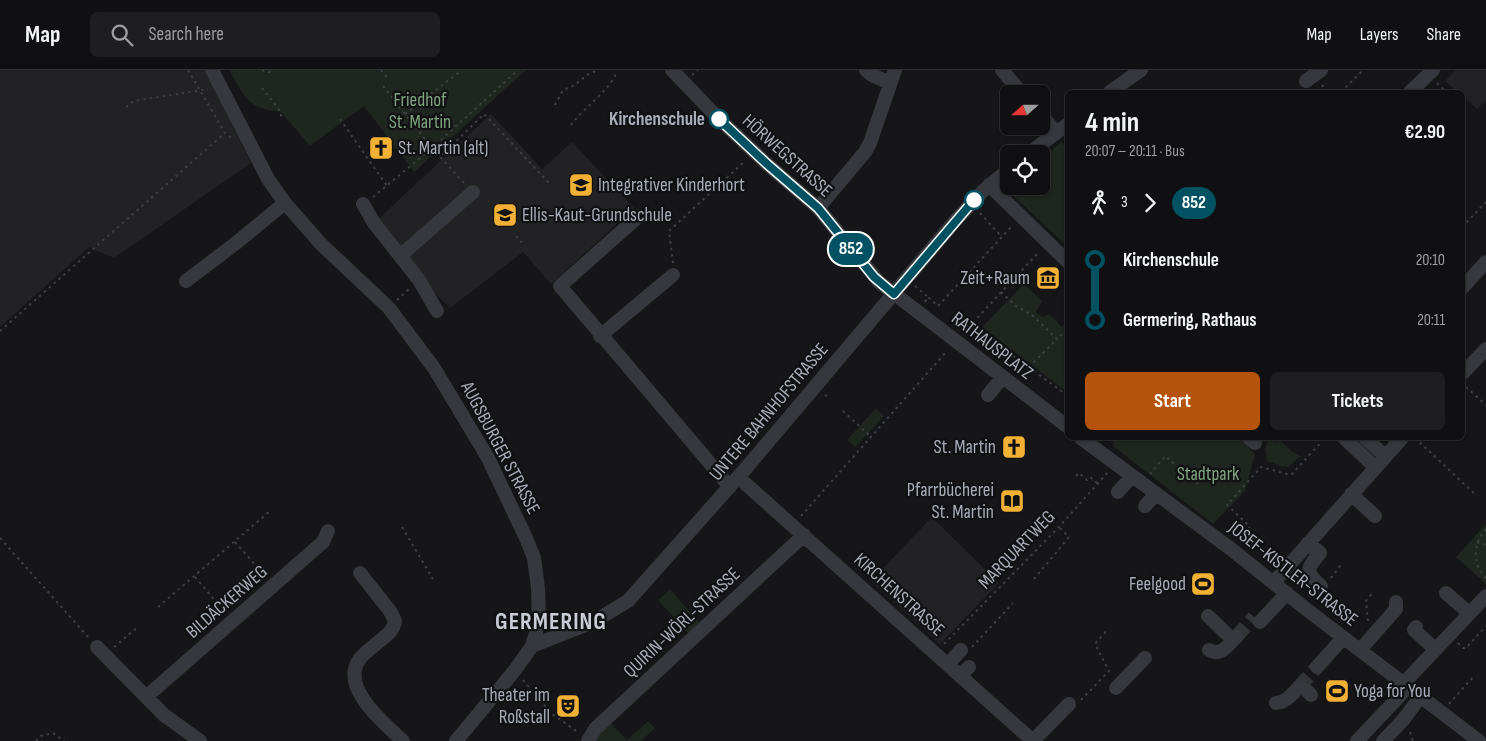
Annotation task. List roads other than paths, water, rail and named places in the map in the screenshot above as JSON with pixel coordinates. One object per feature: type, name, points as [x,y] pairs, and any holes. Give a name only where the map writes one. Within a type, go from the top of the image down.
[{"type":"street","name":"AUGSBURGER STRASSE","points":[[212,70],[268,179],[285,203],[321,244],[389,308],[434,368],[493,467],[534,558],[538,588],[539,622],[532,646],[515,670],[456,741]]},
{"type":"street","name":"HÖRWEGSTRASSE","points":[[672,70],[717,117],[818,208],[874,277],[894,294]]},
{"type":"street","points":[[866,70],[872,75],[890,83]]},
{"type":"street","points":[[818,208],[865,152],[870,143],[895,70]]},
{"type":"street","points":[[1002,70],[1014,85]]},
{"type":"street","points":[[1113,90],[1141,70]]},
{"type":"street","points":[[1412,90],[1431,71]]},
{"type":"street","points":[[1040,145],[1062,128],[1050,121]]},
{"type":"street","name":"UNTERE BAHNHOFSTRASSE","points":[[532,646],[594,622],[628,601],[734,482],[955,221],[1000,177]]},
{"type":"street","points":[[989,186],[1065,259]]},
{"type":"street","points":[[400,256],[473,192]]},
{"type":"street","points":[[186,281],[285,203]]},
{"type":"street","points":[[363,204],[374,223],[419,280],[437,311]]},
{"type":"street","name":"KIRCHENSTRASSE","points":[[639,216],[560,286],[600,336],[734,482],[798,530],[948,664],[965,672],[1033,741]]},
{"type":"street","points":[[1465,285],[1486,262]]},
{"type":"street","points":[[600,336],[673,269]]},
{"type":"street","name":"RATHAUSPLATZ","points":[[894,294],[1065,425]]},
{"type":"street","points":[[1465,371],[1486,348]]},
{"type":"street","points":[[988,395],[1002,378]]},
{"type":"street","name":"JOSEF-KISTLER-STRASSE","points":[[1085,440],[1231,549],[1479,741]]},
{"type":"street","points":[[1347,440],[1380,461]]},
{"type":"street","points":[[1359,440],[1380,461]]},
{"type":"street","points":[[1367,440],[1380,461]]},
{"type":"street","points":[[1257,620],[1281,588],[1308,543],[1400,440]]},
{"type":"street","points":[[1118,492],[1137,480]]},
{"type":"street","points":[[1145,506],[1156,494]]},
{"type":"street","points":[[1351,494],[1375,516]]},
{"type":"street","name":"QUIRIN-WÖRL-STRASSE","points":[[589,739],[595,729],[798,530]]},
{"type":"street","name":"BILDÄCKERWEG","points":[[146,697],[318,547],[323,542],[328,531]]},
{"type":"street","points":[[1308,543],[1320,553],[1308,567],[1308,571],[1310,576],[1321,586]]},
{"type":"street","points":[[360,573],[390,611],[394,627],[391,632],[359,659],[354,672],[354,681],[357,690],[370,708],[403,741]]},
{"type":"street","points":[[1446,593],[1469,613]]},
{"type":"street","points":[[1359,737],[1435,650],[1486,596]]},
{"type":"street","points":[[1322,667],[1396,609],[1396,602]]},
{"type":"street","points":[[1208,616],[1237,640]]},
{"type":"street","points":[[1416,628],[1414,630],[1435,650]]},
{"type":"street","points":[[1209,650],[1214,653],[1220,652],[1237,640]]},
{"type":"street","points":[[1226,659],[1237,640]]},
{"type":"street","points":[[948,664],[967,649]]},
{"type":"street","points":[[101,651],[164,715],[200,741]]},
{"type":"street","points":[[1116,688],[1145,658]]},
{"type":"street","points":[[1276,703],[1282,703],[1306,689],[1291,705]]},
{"type":"street","points":[[1383,741],[1404,719],[1420,697]]},
{"type":"street","points":[[1033,741],[1072,705]]},
{"type":"tunnel","points":[[1236,637],[1254,617]]},
{"type":"tunnel","points":[[1299,687],[1317,667]]},
{"type":"place","name":"Kirchenschule","points":[[719,119]]},
{"type":"place","name":"St. Martin (alt)","points":[[381,148]]},
{"type":"place","name":"Integrativer Kinderhort","points":[[581,185]]},
{"type":"place","name":"Ellis-Kaut-Grundschule","points":[[505,215]]},
{"type":"place","name":"Zeit+Raum","points":[[1048,278]]},
{"type":"place","name":"St. Martin","points":[[1014,447]]},
{"type":"place","name":"Pfarrbücherei St. Martin","points":[[1012,501]]},
{"type":"place","name":"Feelgood","points":[[1203,584]]},
{"type":"place","name":"Yoga for You","points":[[1337,691]]},
{"type":"place","name":"Theater im Roßstall","points":[[568,706]]},
{"type":"district","name":"GERMERING","points":[[551,621]]},
{"type":"park label","name":"Friedhof St. Martin","points":[[420,111]]},
{"type":"park label","name":"Stadtpark","points":[[1208,474]]}]
